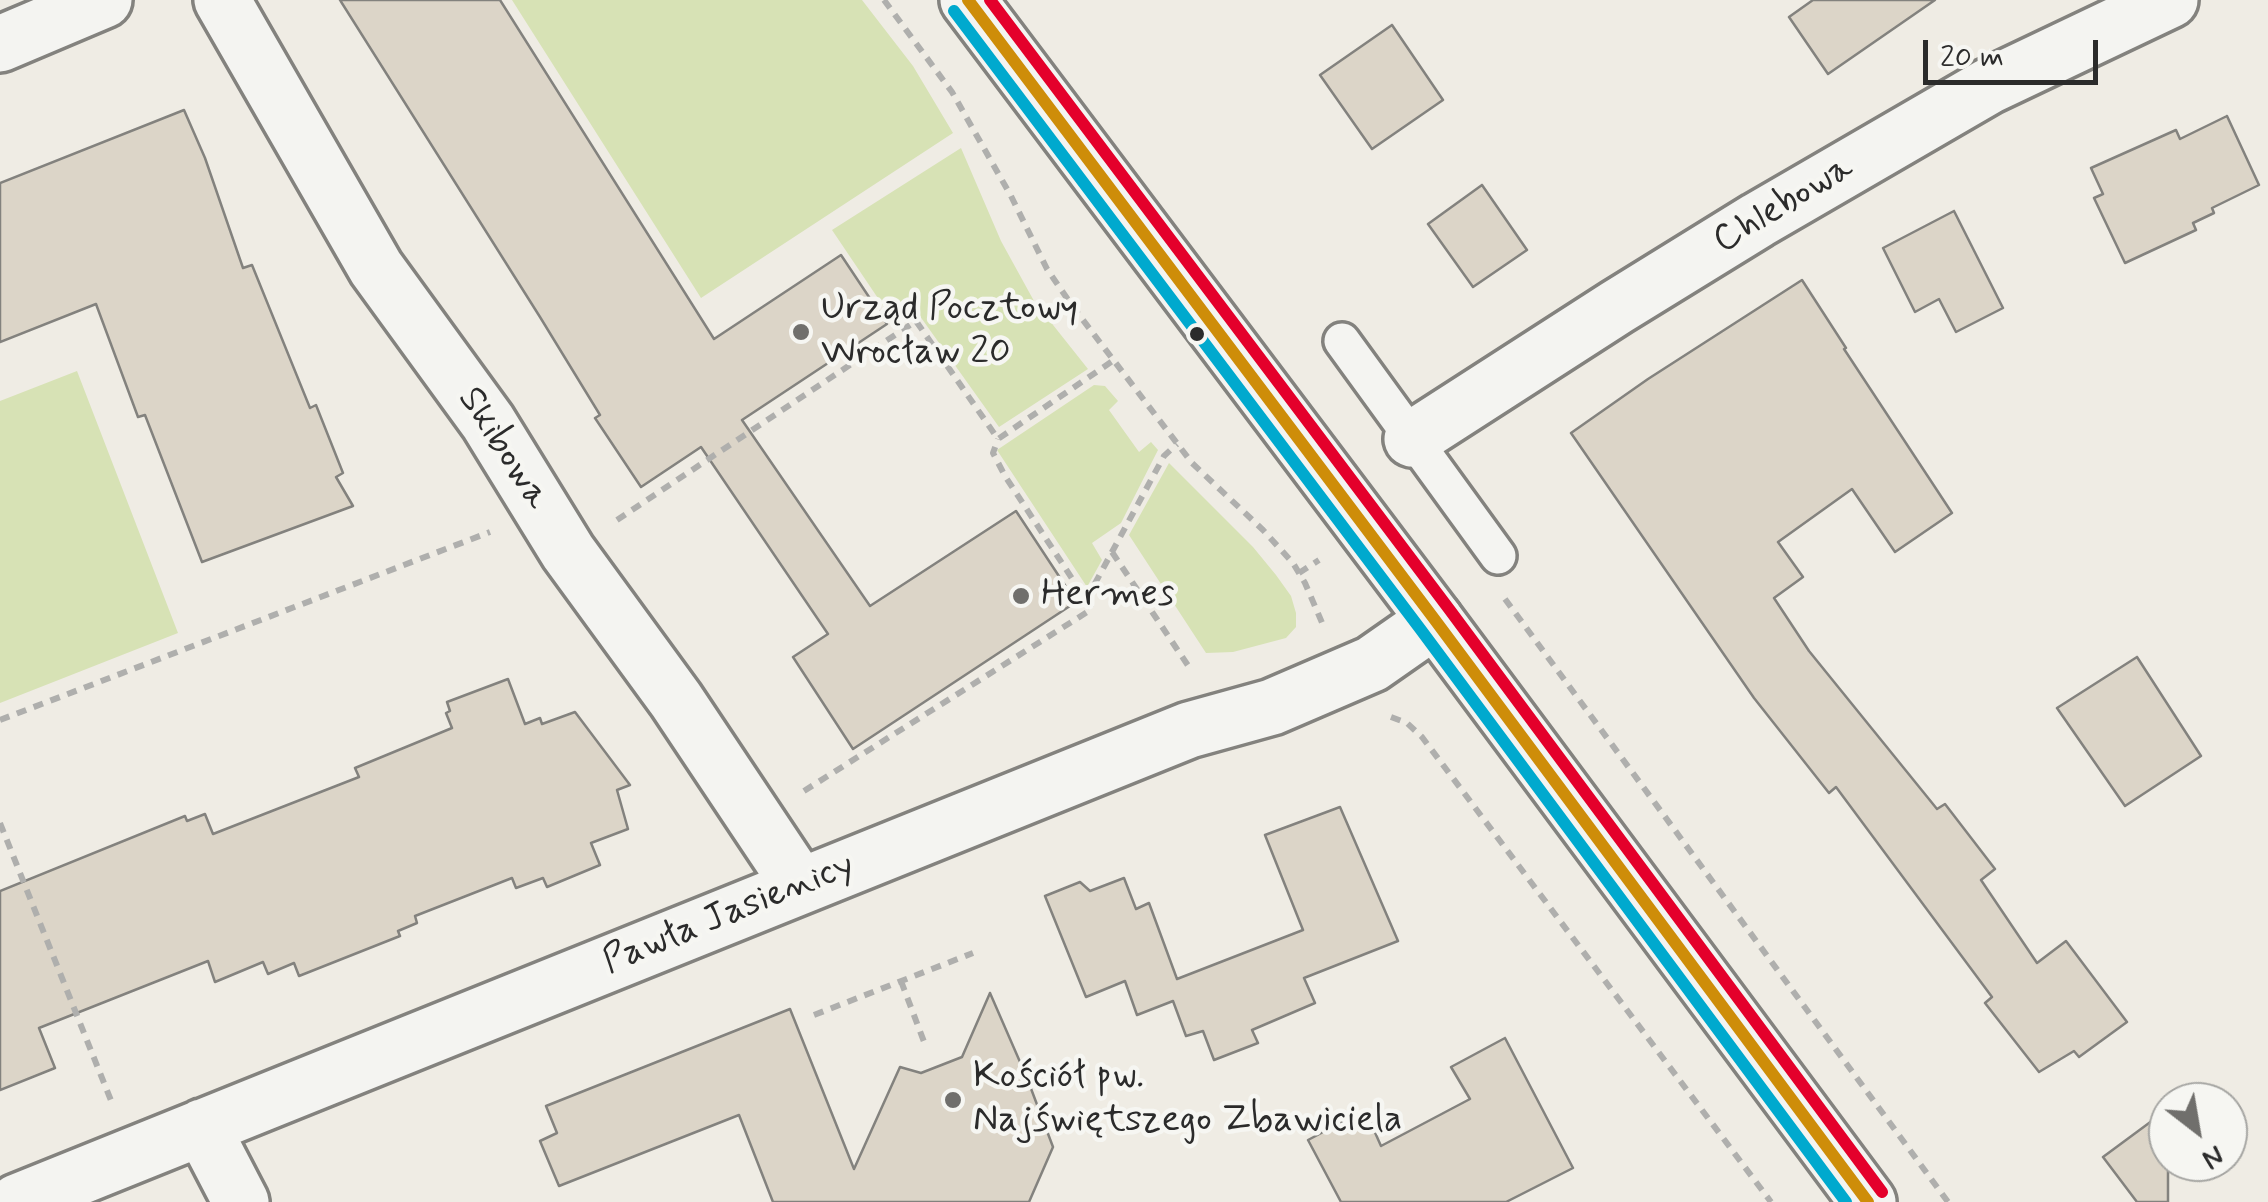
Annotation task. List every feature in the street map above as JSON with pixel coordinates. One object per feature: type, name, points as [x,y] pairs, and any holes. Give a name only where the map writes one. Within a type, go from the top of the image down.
[{"type":"street","points":[[0,44],[104,0]]},
{"type":"street","name":"Skibowa","points":[[222,0],[376,268],[488,422],[555,530],[676,700],[800,886]]},
{"type":"street","points":[[968,0],[1868,1202]]},
{"type":"street","name":"Chlebowa","points":[[1412,439],[1758,220],[1988,86],[2170,0]]},
{"type":"street","name":"Pawła Jasienicy","points":[[17,1202],[1189,730],[1272,707],[1372,664],[1434,620]]},
{"type":"street","points":[[202,1127],[240,1202]]},
{"type":"lane","points":[[1342,341],[1498,556]]},
{"type":"path","points":[[884,0],[952,92],[1047,269],[1192,462],[1293,563],[1328,637]]},
{"type":"path","points":[[0,720],[509,525],[555,530],[916,320],[998,439]]},
{"type":"path","points":[[795,796],[1092,609],[1004,476],[993,453],[998,439],[1114,360]]},
{"type":"path","points":[[1086,600],[1164,456],[1177,444]]},
{"type":"path","points":[[1112,552],[1192,670]]},
{"type":"path","points":[[1500,592],[1948,1202]]},
{"type":"path","points":[[1385,713],[1422,737],[1771,1202]]},
{"type":"path","points":[[0,823],[134,1155]]},
{"type":"path","points":[[814,1015],[973,952]]},
{"type":"path","points":[[901,981],[926,1046]]},
{"type":"green space","points":[[512,0],[862,0],[913,66],[953,133],[701,298]]},
{"type":"green space","points":[[961,148],[1001,241],[1034,301],[1088,369],[999,427],[917,312],[894,322],[832,230]]},
{"type":"green space","points":[[77,371],[178,633],[0,703],[0,401]]},
{"type":"green space","points":[[1094,385],[1105,386],[1118,401],[1109,410],[1139,452],[1151,442],[1158,450],[1121,523],[1092,543],[1102,560],[1087,587],[997,450]]},
{"type":"green space","points":[[1169,463],[1253,547],[1291,596],[1296,627],[1286,638],[1233,652],[1206,653],[1129,535]]},
{"type":"building","points":[[340,0],[500,0],[714,339],[841,255],[887,324],[742,420],[870,606],[1016,511],[1076,602],[853,749],[793,657],[828,634],[701,447],[641,487],[595,418],[600,415],[540,317]]},
{"type":"building","points":[[1813,0],[1935,0],[1828,74],[1789,17]]},
{"type":"building","points":[[1392,25],[1443,100],[1372,149],[1320,75]]},
{"type":"building","points":[[184,110],[243,268],[252,265],[310,408],[316,405],[343,473],[336,477],[353,506],[202,562],[145,415],[138,417],[96,304],[0,342],[0,183]]},
{"type":"building","points":[[2227,116],[2259,185],[2212,208],[2214,213],[2193,223],[2196,230],[2125,263],[2094,198],[2103,194],[2091,168],[2176,130],[2180,139]]},
{"type":"building","points":[[1482,185],[1527,250],[1473,287],[1428,224]]},
{"type":"building","points":[[1954,211],[2003,308],[1956,332],[1939,299],[1915,312],[1883,248]]},
{"type":"building","points":[[1802,280],[1952,513],[1895,552],[1852,489],[1778,542],[1803,577],[1774,598],[1809,651],[1937,809],[1945,804],[1995,869],[1981,880],[2037,963],[2066,941],[2127,1022],[2079,1057],[2074,1051],[2039,1072],[1985,1003],[1992,997],[1836,787],[1829,793],[1754,698],[1571,433]]},
{"type":"building","points":[[2137,657],[2201,756],[2125,806],[2057,708]]},
{"type":"building","points":[[508,679],[525,724],[540,718],[542,724],[575,712],[630,785],[617,790],[628,829],[591,843],[600,865],[547,887],[543,878],[516,888],[512,878],[415,916],[417,923],[398,931],[400,936],[299,976],[294,963],[268,974],[263,962],[215,982],[208,961],[39,1028],[55,1068],[0,1090],[0,891],[185,816],[187,821],[205,814],[213,834],[359,777],[355,768],[452,728],[446,713],[450,711],[447,702]]},
{"type":"building","points":[[1340,807],[1398,941],[1304,978],[1315,1003],[1252,1030],[1258,1043],[1214,1060],[1203,1031],[1186,1036],[1173,1001],[1137,1015],[1125,981],[1086,997],[1045,896],[1080,882],[1090,891],[1124,878],[1136,909],[1149,903],[1177,979],[1303,930],[1265,835]]},
{"type":"building","points":[[990,993],[1053,1147],[1029,1202],[773,1202],[739,1115],[559,1186],[540,1141],[557,1133],[546,1106],[790,1009],[854,1169],[900,1067],[921,1073],[962,1057]]},
{"type":"building","points":[[1505,1038],[1573,1168],[1506,1202],[1341,1202],[1308,1140],[1365,1110],[1381,1146],[1470,1099],[1451,1067]]},
{"type":"building","points":[[2148,1124],[2148,1182],[2168,1182],[2168,1202],[2137,1202],[2103,1157]]},
{"type":"transit line","points":[[968,0],[1868,1202]]},
{"type":"transit line","points":[[990,0],[1882,1192]]},
{"type":"transit line","points":[[954,11],[1846,1202]]},
{"type":"place","name":"Urząd Pocztowy Wrocław 20","points":[[801,332]]},
{"type":"place","name":"Hermes","points":[[1021,596]]},
{"type":"place","name":"Kościół pw. Najświętszego Zbawiciela","points":[[953,1100]]}]
